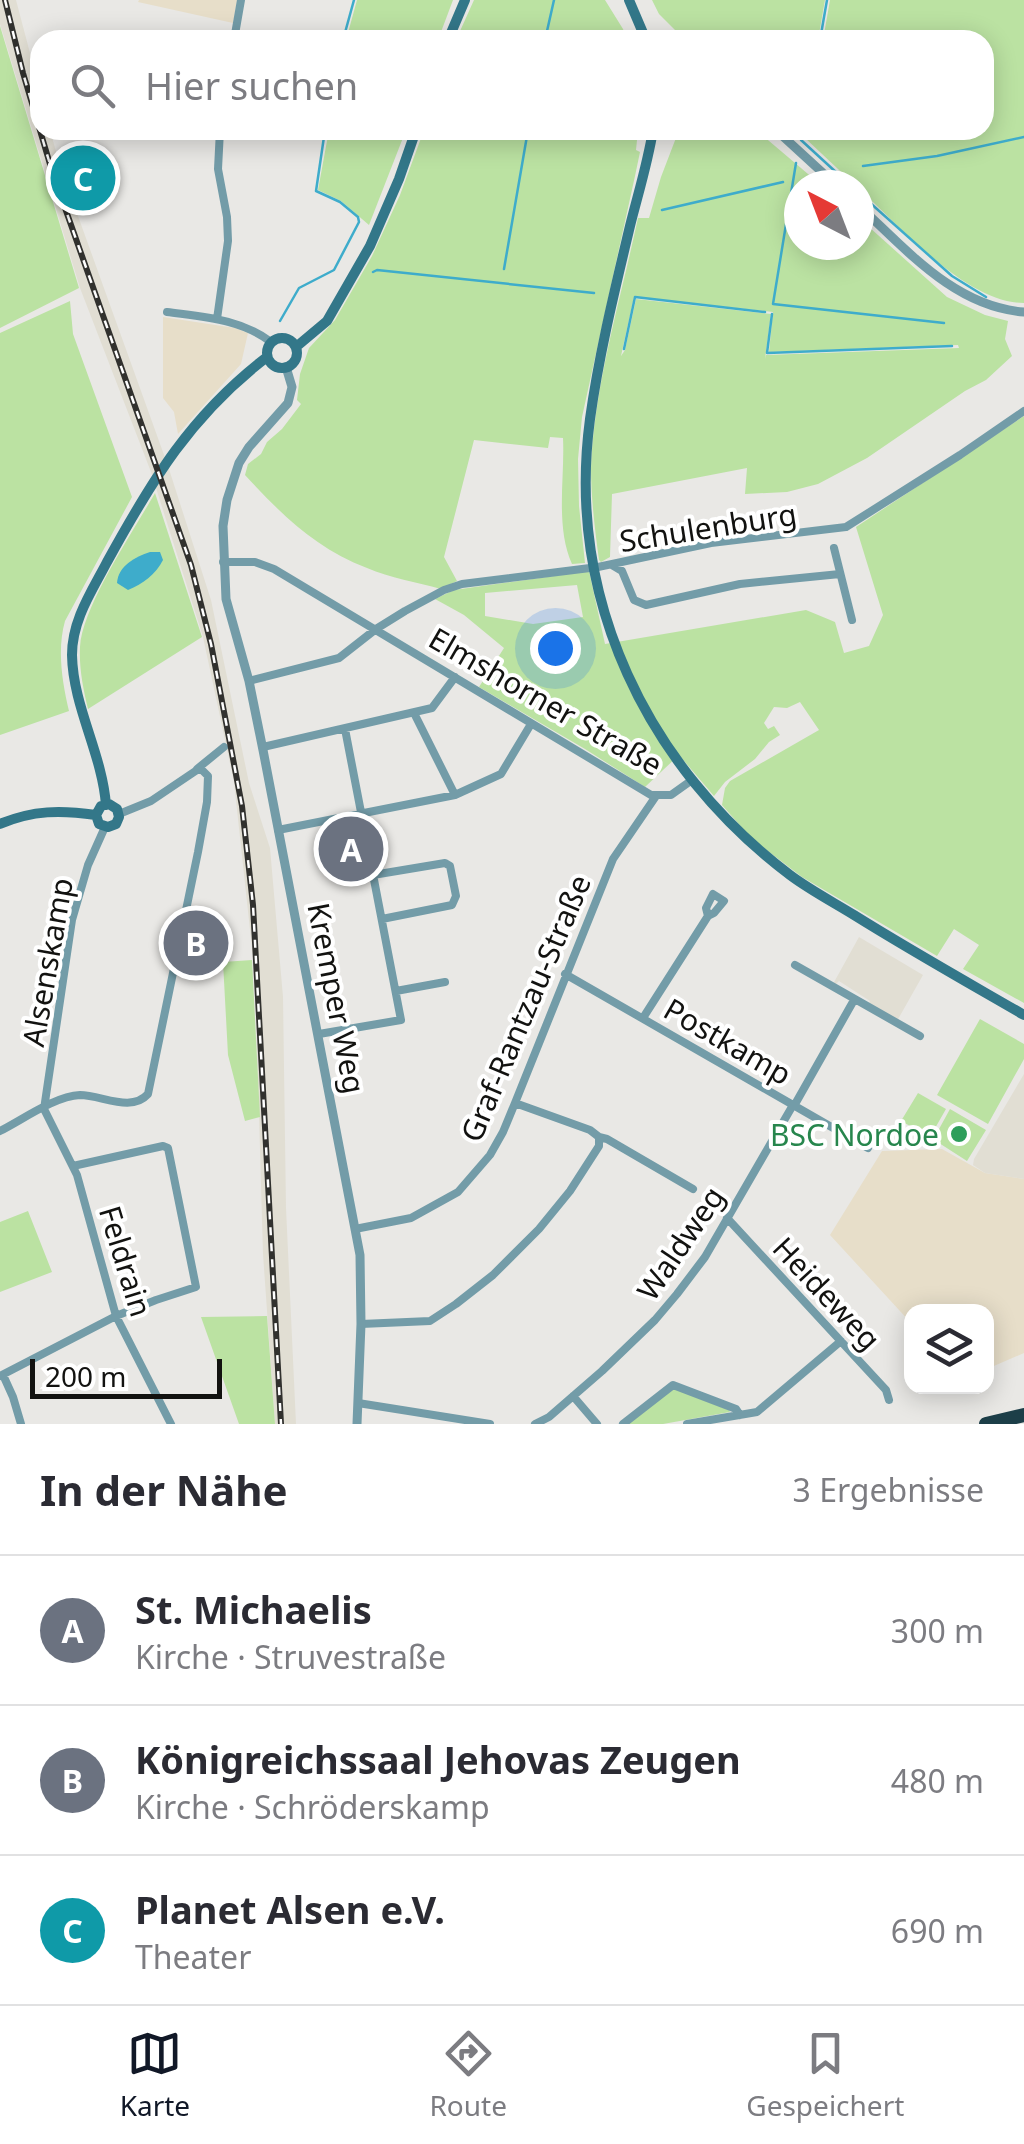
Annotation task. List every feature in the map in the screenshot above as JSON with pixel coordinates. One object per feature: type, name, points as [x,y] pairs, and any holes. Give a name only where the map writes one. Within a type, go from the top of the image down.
[{"type":"highway","points":[[986,1424],[1024,1415]]},
{"type":"main road","points":[[452,30],[465,0]]},
{"type":"main road","points":[[629,0],[642,30]]},
{"type":"main road","points":[[296,347],[286,338],[278,338],[266,349],[267,358],[277,367],[286,367],[295,360],[296,347],[326,320],[370,246],[413,140]]},
{"type":"main road","points":[[651,140],[590,422],[587,498],[604,617],[644,709],[692,780]]},
{"type":"main road","points":[[106,804],[100,762],[74,681],[72,650],[82,609],[167,460],[229,389],[267,358]]},
{"type":"main road","name":"Elmshorner Straße","points":[[692,780],[739,834],[794,878],[1024,1015]]},
{"type":"main road","points":[[106,804],[119,814],[116,824],[105,827],[98,823],[96,815],[106,804]]},
{"type":"main road","points":[[0,824],[41,812],[96,815]]},
{"type":"street","points":[[236,30],[240,0]]},
{"type":"street","points":[[217,320],[228,241],[218,169],[219,140]]},
{"type":"street","points":[[787,140],[820,170]]},
{"type":"street","points":[[874,219],[949,286],[978,302],[1024,312]]},
{"type":"street","points":[[166,312],[250,328],[270,342]]},
{"type":"street","name":"Kremper Weg","points":[[286,367],[292,387],[288,403],[244,454],[232,482],[223,526],[223,562],[228,607],[262,747],[361,1264],[357,1424]]},
{"type":"street","name":"Schulenburg","points":[[248,681],[338,658],[376,629],[456,586],[612,565],[696,545],[850,526],[1024,410]]},
{"type":"street","points":[[834,548],[852,620]]},
{"type":"street","name":"Elmshorner Straße","points":[[223,562],[262,563],[656,796],[671,795],[692,780]]},
{"type":"street","points":[[612,565],[624,574],[634,600],[646,605],[740,584],[840,574]]},
{"type":"street","points":[[262,747],[435,707],[454,677]]},
{"type":"street","points":[[414,713],[455,795]]},
{"type":"street","points":[[278,830],[455,795],[504,771],[532,724]]},
{"type":"street","points":[[318,1034],[401,1020],[345,729]]},
{"type":"street","points":[[119,814],[151,801],[224,747]]},
{"type":"street","points":[[0,1132],[72,1096],[134,1103],[148,1094],[207,802],[209,780],[207,774],[197,770]]},
{"type":"street","name":"Graf-Rantzau-Straße","points":[[355,1229],[412,1218],[458,1192],[490,1155],[503,1132],[613,859],[656,796]]},
{"type":"street","name":"Alsenskamp","points":[[44,1109],[72,920],[90,859],[105,827]]},
{"type":"street","points":[[374,875],[445,862],[450,866],[456,896],[452,905],[382,918]]},
{"type":"street","points":[[643,1018],[708,916]]},
{"type":"street","points":[[795,965],[920,1036]]},
{"type":"street","name":"Postkamp","points":[[565,974],[868,1148]]},
{"type":"street","points":[[396,992],[446,982]]},
{"type":"street","name":"Waldweg","points":[[534,1424],[549,1417],[656,1320],[696,1269],[854,1000]]},
{"type":"street","points":[[515,1103],[590,1130],[693,1189]]},
{"type":"street","name":"Feldrain","points":[[44,1109],[73,1166],[116,1316],[171,1424]]},
{"type":"street","points":[[362,1324],[430,1321],[481,1284],[540,1229],[584,1170],[599,1146],[599,1138]]},
{"type":"street","points":[[24,1424],[2,1376],[116,1316],[196,1287],[168,1148],[73,1166]]},
{"type":"street","name":"Heideweg","points":[[726,1218],[886,1390],[889,1400]]},
{"type":"street","points":[[687,1424],[757,1412],[841,1341]]},
{"type":"street","points":[[623,1424],[673,1385],[736,1409],[740,1415]]},
{"type":"street","points":[[572,1396],[597,1424]]},
{"type":"street","points":[[358,1403],[490,1424]]},
{"type":"shaded area","points":[[0,0],[16,0],[30,53],[30,123],[0,24]]},
{"type":"shaded area","points":[[139,0],[237,0],[233,23]]},
{"type":"shaded area","points":[[35,140],[53,140],[168,466],[211,600],[249,783],[270,848],[283,997],[286,1208],[296,1424],[275,1424],[263,1254],[255,976],[234,782],[203,637],[151,472],[80,288]]},
{"type":"shaded area","points":[[163,317],[248,333],[241,364],[178,434],[174,412],[163,398]]},
{"type":"shaded area","points":[[859,937],[923,975],[897,1021],[868,1005],[870,1001],[839,981],[833,984]]},
{"type":"shaded area","points":[[1024,1074],[1024,1179],[985,1173],[973,1165],[974,1159]]},
{"type":"shaded area","points":[[942,1149],[985,1173],[1024,1179],[1024,1353],[994,1366],[994,1304],[904,1304],[904,1315],[830,1235],[882,1151]]},
{"type":"green space","points":[[357,0],[453,0],[442,30],[349,30]]},
{"type":"green space","points":[[474,0],[605,0],[623,30],[460,30]]},
{"type":"green space","points":[[652,0],[825,0],[820,30],[675,30]]},
{"type":"green space","points":[[830,0],[1024,0],[1024,303],[1002,300],[957,277],[874,203],[874,170],[839,170],[807,140],[994,140],[994,30],[825,30]]},
{"type":"green space","points":[[0,26],[30,125],[30,140],[34,140],[79,288],[0,328]]},
{"type":"green space","points":[[327,140],[402,140],[369,225],[341,201],[318,190]]},
{"type":"green space","points":[[420,140],[637,140],[636,150],[640,152],[582,417],[578,459],[585,563],[572,564],[564,534],[563,438],[550,437],[548,448],[474,440],[444,557],[457,581],[441,589],[376,571],[331,551],[286,517],[245,475],[248,464],[261,454],[301,404],[297,400],[300,374],[309,348],[335,320],[372,256]]},
{"type":"green space","points":[[675,140],[768,140],[803,170],[784,170],[784,260],[874,260],[874,231],[947,297],[1008,321],[1005,339],[1012,356],[986,380],[867,458],[818,484],[787,492],[745,494],[747,468],[612,494],[610,557],[601,562],[591,480],[593,437],[609,342],[638,218],[649,218]],"holes":[[[634,297],[773,312],[769,352],[958,345],[959,348],[766,355],[765,359],[771,314],[636,299],[621,356]]]},
{"type":"green space","points":[[70,301],[73,334],[132,497],[65,621],[61,666],[69,711],[0,735],[0,333]]},
{"type":"green space","points":[[1024,416],[1024,1003],[963,969],[979,945],[954,929],[937,956],[802,877],[752,839],[722,805],[730,781],[819,730],[800,702],[787,708],[774,707],[764,723],[768,729],[774,726],[780,735],[725,782],[714,796],[679,755],[645,787],[479,687],[504,648],[464,615],[435,599],[454,590],[589,571],[605,644],[806,610],[835,622],[844,653],[869,646],[883,615],[856,527]],"holes":[[[577,585],[583,617],[533,624],[485,616],[485,593]]]},
{"type":"green space","points":[[155,493],[202,637],[88,709],[80,663],[83,630],[110,569]]},
{"type":"green space","points":[[252,960],[260,1117],[245,1121],[228,1055],[223,962]]},
{"type":"green space","points":[[980,1019],[1024,1044],[1024,1059],[988,1124],[937,1095]]},
{"type":"green space","points":[[918,1093],[946,1109],[930,1137],[901,1121]]},
{"type":"green space","name":"BSC Nordoe","points":[[950,1109],[986,1130],[967,1161],[939,1143],[937,1149],[928,1149]]},
{"type":"green space","points":[[28,1211],[52,1272],[0,1292],[0,1222]]},
{"type":"green space","points":[[267,1316],[275,1424],[239,1424],[201,1317]]},
{"type":"green space","points":[[672,1388],[730,1412],[663,1424],[626,1424]]},
{"type":"water","points":[[150,552],[160,552],[163,560],[153,574],[128,590],[117,583],[124,567]]},
{"type":"waterway","points":[[346,30],[354,0]]},
{"type":"waterway","points":[[547,30],[554,0]]},
{"type":"waterway","points":[[822,30],[827,0]]},
{"type":"waterway","points":[[863,166],[937,156],[1024,137]]},
{"type":"waterway","points":[[280,321],[299,288],[334,270],[359,222],[340,202],[316,191],[324,140]]},
{"type":"waterway","points":[[504,269],[526,140]]},
{"type":"waterway","points":[[801,140],[834,170]]},
{"type":"waterway","points":[[796,163],[773,304],[944,323]]},
{"type":"waterway","points":[[662,210],[783,182]]},
{"type":"waterway","points":[[874,206],[952,276],[986,297]]},
{"type":"waterway","points":[[373,272],[594,293]]},
{"type":"waterway","points":[[624,349],[635,297],[765,312]]},
{"type":"waterway","points":[[772,314],[767,353],[952,346]]},
{"type":"railway","points":[[5,0],[30,97]]},
{"type":"railway","points":[[43,140],[191,565],[211,644],[242,806],[253,905],[281,1424]]},
{"type":"place","name":"Planet Alsen e.V.","points":[[83,178]]},
{"type":"place","name":"St. Michaelis","points":[[351,849]]},
{"type":"place","name":"Königreichssaal Jehovas Zeugen","points":[[196,943]]},
{"type":"place","name":"BSC Nordoe","points":[[959,1134]]}]
